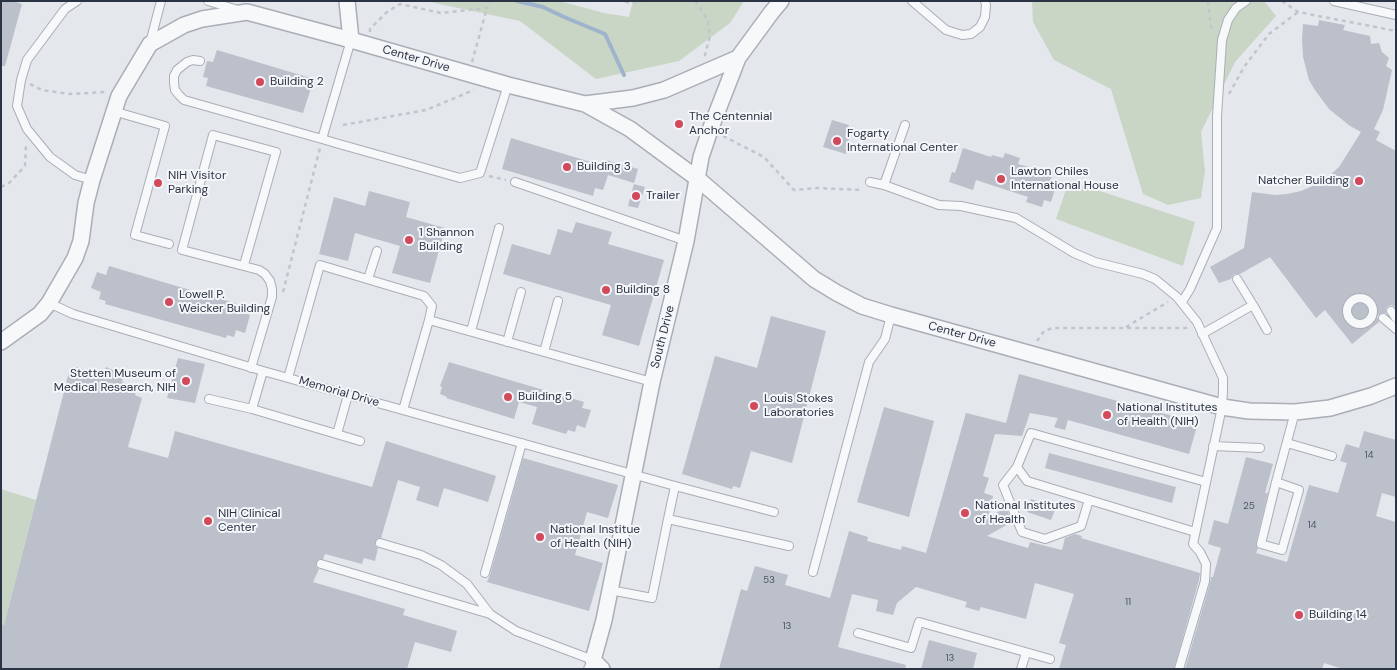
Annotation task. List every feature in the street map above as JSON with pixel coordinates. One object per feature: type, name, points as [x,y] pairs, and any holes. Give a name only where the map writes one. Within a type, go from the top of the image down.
[{"type":"street","points":[[347,1],[351,40]]},
{"type":"street","name":"South Drive","points":[[594,666],[652,382],[686,241],[702,157],[710,130],[738,58],[781,1]]},
{"type":"street","name":"Center Drive","points":[[150,44],[184,25],[202,19],[247,12],[508,85],[585,104],[630,129],[698,179],[814,278],[837,293],[862,306],[1027,353],[1222,406],[1249,411],[1295,412],[1330,408],[1371,396],[1396,386]]},
{"type":"street","points":[[1,342],[40,314],[49,303],[75,258],[81,240],[86,204],[92,180],[113,112],[119,96],[150,44]]},
{"type":"street","name":"Center Drive","points":[[585,104],[633,98],[664,90],[738,58]]},
{"type":"lane","points":[[77,1],[65,10],[27,60],[21,80],[17,106],[27,129],[50,157],[75,175],[92,180]]},
{"type":"lane","points":[[150,44],[161,1]]},
{"type":"lane","name":"Center Drive","points":[[208,1],[247,12]]},
{"type":"lane","points":[[912,1],[946,30],[962,35],[972,34],[980,27],[985,16],[985,1]]},
{"type":"lane","points":[[1180,299],[1190,289],[1217,228],[1217,116],[1222,40],[1228,20],[1236,8],[1246,1]]},
{"type":"lane","points":[[1334,1],[1396,15]]},
{"type":"lane","points":[[322,139],[351,40]]},
{"type":"lane","points":[[200,61],[187,62],[177,70],[174,76],[175,90],[184,100],[460,178],[480,173],[508,85]]},
{"type":"lane","points":[[113,112],[165,126],[135,235],[169,244]]},
{"type":"lane","points":[[884,185],[905,125]]},
{"type":"lane","points":[[244,265],[276,152],[214,135],[182,250],[244,265],[265,274],[270,281],[272,297],[251,368]]},
{"type":"lane","points":[[515,182],[686,241]]},
{"type":"lane","points":[[870,182],[884,185],[939,205],[961,206],[1016,218],[1074,253],[1095,262],[1156,279],[1180,299],[1197,322],[1223,378],[1222,406],[1193,544],[1200,552],[1206,564],[1205,581],[1179,669]]},
{"type":"lane","points":[[470,331],[499,228]]},
{"type":"lane","points":[[368,279],[377,251]]},
{"type":"lane","points":[[288,378],[320,265],[424,296],[432,306],[403,410]]},
{"type":"lane","points":[[1237,279],[1268,330]]},
{"type":"lane","points":[[507,342],[521,292]]},
{"type":"lane","points":[[544,352],[558,301]]},
{"type":"lane","name":"Memorial Drive","points":[[49,303],[72,314],[251,368],[774,512]]},
{"type":"lane","points":[[1202,334],[1253,305]]},
{"type":"lane","points":[[812,572],[870,362],[885,339],[891,315]]},
{"type":"lane","points":[[1383,318],[1396,329]]},
{"type":"lane","points":[[429,320],[652,382]]},
{"type":"lane","points":[[252,409],[263,371]]},
{"type":"lane","points":[[337,434],[348,395]]},
{"type":"lane","points":[[209,399],[252,409],[360,441]]},
{"type":"lane","points":[[1276,482],[1299,490],[1282,550],[1260,544],[1276,482],[1295,412]]},
{"type":"lane","points":[[1089,500],[1081,526],[1045,539],[1022,532],[1003,485],[1016,467],[1031,433],[1206,482]]},
{"type":"lane","points":[[1287,442],[1332,456]]},
{"type":"lane","points":[[486,573],[522,443]]},
{"type":"lane","points":[[1213,446],[1260,448]]},
{"type":"lane","points":[[1016,467],[1026,482],[1195,532]]},
{"type":"lane","points":[[610,590],[652,598],[675,486]]},
{"type":"lane","points":[[668,519],[789,546]]},
{"type":"lane","points":[[380,543],[421,555],[441,565],[467,584],[490,614]]},
{"type":"lane","points":[[321,564],[490,614],[516,631],[594,666]]},
{"type":"lane","points":[[858,633],[911,648],[919,622],[1050,659]]},
{"type":"lane","points":[[1021,669],[1026,653]]},
{"type":"path","points":[[625,1],[630,3],[642,1]]},
{"type":"path","points":[[695,1],[708,21],[710,36],[703,61],[708,72]]},
{"type":"path","points":[[1208,1],[1211,26],[1214,34]]},
{"type":"path","points":[[1282,1],[1298,12],[1396,31]]},
{"type":"path","points":[[473,57],[488,2]]},
{"type":"path","points":[[369,33],[370,29],[388,12],[400,4],[441,13],[487,8]]},
{"type":"path","points":[[1217,116],[1244,67],[1269,34],[1298,12]]},
{"type":"path","points":[[21,80],[42,90],[70,94],[110,91]]},
{"type":"path","points":[[343,125],[426,110],[480,88]]},
{"type":"path","points":[[1,187],[9,183],[25,166],[27,129]]},
{"type":"path","points":[[710,130],[764,157],[794,190],[812,188],[863,190],[870,182]]},
{"type":"path","points":[[283,294],[322,139]]},
{"type":"path","points":[[480,173],[515,182]]},
{"type":"path","points":[[1125,328],[1180,299]]},
{"type":"path","points":[[1027,353],[1044,331],[1053,328],[1186,328],[1197,322]]},
{"type":"green space","points":[[425,1],[559,1],[604,13],[629,17],[633,1],[744,1],[730,23],[679,61],[596,79],[520,21]]},
{"type":"green space","points":[[1032,1],[1264,1],[1276,16],[1235,62],[1201,132],[1205,171],[1201,198],[1168,205],[1143,194],[1111,89],[1054,60],[1033,22]]},
{"type":"green space","points":[[1069,181],[1195,222],[1183,266],[1056,219]]},
{"type":"green space","points":[[1,489],[36,500],[4,625],[1,624]]},
{"type":"building","points":[[1,1],[13,1],[22,4],[5,66],[1,66]]},
{"type":"building","name":"Natcher Building","points":[[1319,20],[1345,25],[1343,30],[1370,36],[1371,44],[1379,43],[1382,52],[1389,58],[1386,66],[1392,70],[1383,110],[1374,129],[1380,132],[1376,140],[1396,151],[1396,307],[1391,305],[1387,307],[1386,313],[1378,315],[1379,322],[1352,344],[1325,310],[1316,318],[1270,257],[1240,274],[1234,274],[1231,279],[1219,283],[1210,267],[1244,248],[1252,192],[1275,195],[1287,194],[1315,185],[1339,167],[1361,132],[1350,126],[1329,109],[1309,80],[1303,57],[1303,24],[1318,26]]},
{"type":"building","name":"Building 2","points":[[217,50],[314,79],[303,113],[206,86],[208,78],[203,77],[207,61],[213,62]]},
{"type":"building","name":"Fogarty International Center","points":[[832,120],[849,125],[845,137],[849,138],[848,143],[850,144],[846,154],[823,147]]},
{"type":"building","name":"Building 3","points":[[511,138],[604,166],[606,160],[638,169],[634,183],[608,175],[603,190],[595,188],[593,196],[502,169]]},
{"type":"building","name":"Lawton Chiles International House","points":[[963,148],[991,157],[992,155],[1003,158],[1005,153],[1020,158],[1018,164],[1029,167],[1028,169],[1052,176],[1050,184],[1056,186],[1051,202],[1044,200],[1042,207],[1026,202],[1028,197],[976,180],[973,190],[949,182],[952,172],[955,173]]},
{"type":"building","name":"Trailer","points":[[634,184],[645,187],[638,208],[628,206]]},
{"type":"building","name":"1 Shannon Building","points":[[369,191],[410,202],[406,217],[445,228],[430,283],[392,273],[400,246],[355,233],[348,261],[319,254],[334,197],[365,206]]},
{"type":"building","name":"Building 8","points":[[576,222],[612,232],[608,244],[664,260],[639,346],[602,335],[611,305],[503,274],[512,244],[550,255],[558,229],[572,233]]},
{"type":"building","name":"Lowell P. Weicker Building","points":[[109,266],[244,306],[242,312],[250,315],[245,333],[236,330],[234,337],[227,335],[226,338],[105,304],[106,301],[99,299],[101,292],[91,288],[97,272],[106,275]]},
{"type":"building","name":"Louis Stokes Laboratories","points":[[771,316],[826,331],[792,463],[751,451],[740,488],[733,486],[732,489],[682,474],[715,356],[757,368]]},
{"type":"building","name":"Stetten Museum of Medical Research, NIH","points":[[178,358],[205,364],[195,403],[167,398]]},
{"type":"building","name":"Building 5","points":[[449,362],[584,402],[582,408],[591,410],[585,428],[577,425],[575,432],[568,430],[566,434],[532,424],[537,407],[519,402],[514,419],[446,398],[440,394],[442,387],[440,386]]},
{"type":"building","name":"NIH Clinical Center","points":[[76,367],[102,375],[106,367],[124,375],[122,382],[137,388],[135,395],[142,398],[128,447],[168,458],[175,431],[372,487],[386,441],[496,476],[488,502],[444,488],[438,507],[416,500],[420,487],[398,480],[381,538],[375,542],[378,548],[375,561],[364,558],[362,564],[325,554],[323,559],[318,560],[316,563],[319,569],[313,582],[405,609],[403,615],[457,631],[451,652],[415,642],[407,669],[1,669],[1,624],[4,625],[69,372],[74,374]]},
{"type":"building","points":[[1019,374],[1198,423],[1189,454],[1068,420],[1065,430],[1054,427],[1058,418],[1030,413],[1022,436],[995,434],[983,476],[989,478],[984,493],[993,496],[988,518],[1006,507],[1012,522],[987,536],[1028,548],[1030,542],[1062,550],[1065,538],[1075,534],[1082,536],[1081,538],[1200,573],[1174,669],[1059,669],[1066,645],[1059,643],[1074,594],[1035,583],[1026,619],[981,607],[979,611],[965,607],[967,602],[916,587],[897,603],[893,615],[876,611],[878,600],[852,594],[838,647],[906,665],[905,669],[719,669],[741,589],[747,591],[755,566],[788,575],[785,585],[830,598],[849,531],[868,537],[867,541],[901,550],[902,546],[926,553],[966,413],[1006,423]]},
{"type":"building","points":[[884,407],[934,421],[909,517],[857,502]]},
{"type":"building","name":"Building 14","points":[[1364,431],[1396,440],[1396,497],[1382,493],[1376,516],[1396,522],[1396,663],[1394,669],[1343,669],[1324,663],[1322,669],[1185,669],[1221,548],[1208,544],[1214,520],[1228,524],[1246,457],[1273,464],[1265,493],[1268,493],[1256,543],[1258,548],[1256,553],[1287,562],[1309,485],[1338,493],[1347,463],[1340,461],[1346,444],[1359,448]]},
{"type":"building","points":[[1049,453],[1176,487],[1172,503],[1045,468]]},
{"type":"building","name":"National Institue of Health (NIH)","points":[[523,458],[618,485],[608,518],[587,512],[575,555],[603,563],[589,611],[487,582]]},
{"type":"building","points":[[1031,499],[1056,507],[1051,520],[1027,512]]},
{"type":"building","points":[[929,640],[977,653],[973,669],[921,669]]},
{"type":"waterway","points":[[517,1],[543,7],[605,34],[624,75]]},
{"type":"place","name":"Building 2","points":[[260,82]]},
{"type":"place","name":"The Centennial Anchor","points":[[679,124]]},
{"type":"place","name":"Fogarty International Center","points":[[837,141]]},
{"type":"place","name":"Building 3","points":[[567,167]]},
{"type":"place","name":"Lawton Chiles International House","points":[[1001,179]]},
{"type":"place","name":"Natcher Building","points":[[1359,181]]},
{"type":"place","name":"NIH Visitor Parking","points":[[158,183]]},
{"type":"place","name":"Trailer","points":[[636,196]]},
{"type":"place","name":"1 Shannon Building","points":[[409,240]]},
{"type":"place","name":"Building 8","points":[[606,290]]},
{"type":"place","name":"Lowell P. Weicker Building","points":[[169,302]]},
{"type":"place","name":"Stetten Museum of Medical Research, NIH","points":[[186,381]]},
{"type":"place","name":"Building 5","points":[[508,397]]},
{"type":"place","name":"Louis Stokes Laboratories","points":[[754,406]]},
{"type":"place","name":"National Institutes of Health (NIH)","points":[[1107,415]]},
{"type":"place","name":"National Institutes of Health","points":[[965,513]]},
{"type":"place","name":"NIH Clinical Center","points":[[208,521]]},
{"type":"place","name":"National Institue of Health (NIH)","points":[[540,537]]},
{"type":"place","name":"Building 14","points":[[1299,615]]}]
